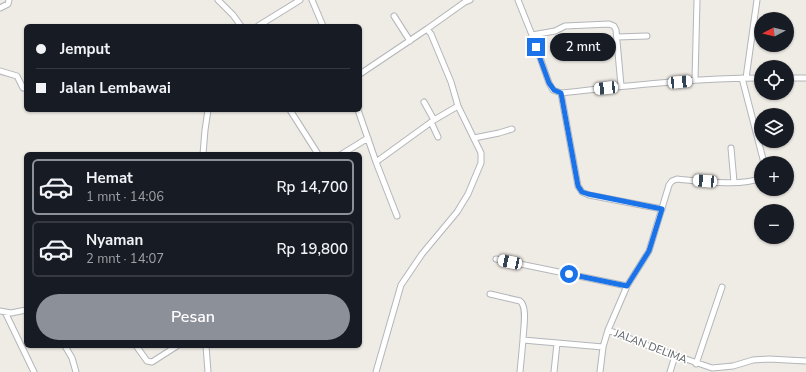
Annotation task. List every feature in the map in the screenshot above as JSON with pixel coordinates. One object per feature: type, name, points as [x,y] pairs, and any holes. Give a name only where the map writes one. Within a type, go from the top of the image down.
[{"type":"street","points":[[0,8],[8,4],[9,0]]},
{"type":"street","points":[[218,0],[240,24]]},
{"type":"street","points":[[261,24],[300,0]]},
{"type":"street","points":[[312,0],[322,24]]},
{"type":"street","points":[[362,73],[470,0]]},
{"type":"street","points":[[518,0],[549,83],[554,90],[561,93],[695,80],[754,78]]},
{"type":"street","points":[[695,80],[697,0]]},
{"type":"street","points":[[756,0],[744,78],[762,156]]},
{"type":"street","points":[[394,16],[410,41]]},
{"type":"street","points":[[532,35],[555,31],[565,26],[610,24],[614,26],[617,37],[621,86]]},
{"type":"street","points":[[376,372],[401,285],[422,254],[456,212],[468,194],[481,163],[481,153],[458,106],[451,82],[431,34],[427,29]]},
{"type":"street","points":[[617,37],[647,36]]},
{"type":"street","points":[[0,71],[17,76],[23,88]]},
{"type":"street","points":[[794,78],[806,78]]},
{"type":"street","points":[[561,93],[578,186],[582,192],[662,209]]},
{"type":"street","points":[[424,102],[433,121],[438,137]]},
{"type":"street","points":[[376,162],[433,121],[458,106]]},
{"type":"street","points":[[203,152],[208,112]]},
{"type":"street","points":[[291,112],[317,152]]},
{"type":"street","points":[[359,112],[397,216]]},
{"type":"street","points":[[474,138],[499,134],[512,129]]},
{"type":"street","points":[[345,152],[368,138]]},
{"type":"street","points":[[731,148],[734,182]]},
{"type":"street","points":[[608,330],[627,286],[649,251],[669,185],[672,181],[677,179],[734,182],[754,180]]},
{"type":"street","points":[[496,259],[627,286]]},
{"type":"street","points":[[696,364],[722,287]]},
{"type":"street","points":[[490,294],[520,301],[524,304],[520,372]]},
{"type":"street","points":[[2,311],[11,313],[24,310]]},
{"type":"street","points":[[2,311],[34,372]]},
{"type":"street","name":"JALAN DELIMA","points":[[600,372],[608,330],[696,364],[712,368],[733,366],[753,360],[769,359],[806,361]]},
{"type":"street","points":[[523,340],[604,346]]},
{"type":"street","points":[[554,372],[558,342]]},
{"type":"street","points":[[66,348],[72,358],[76,372]]},
{"type":"street","points":[[138,348],[148,361],[152,362],[174,348]]},
{"type":"street","points":[[206,348],[208,372]]},
{"type":"street","points":[[670,372],[675,356]]},
{"type":"route","points":[[536,47],[549,83],[554,90],[561,93],[578,186],[582,192],[662,209],[649,251],[627,286],[569,274]]}]
